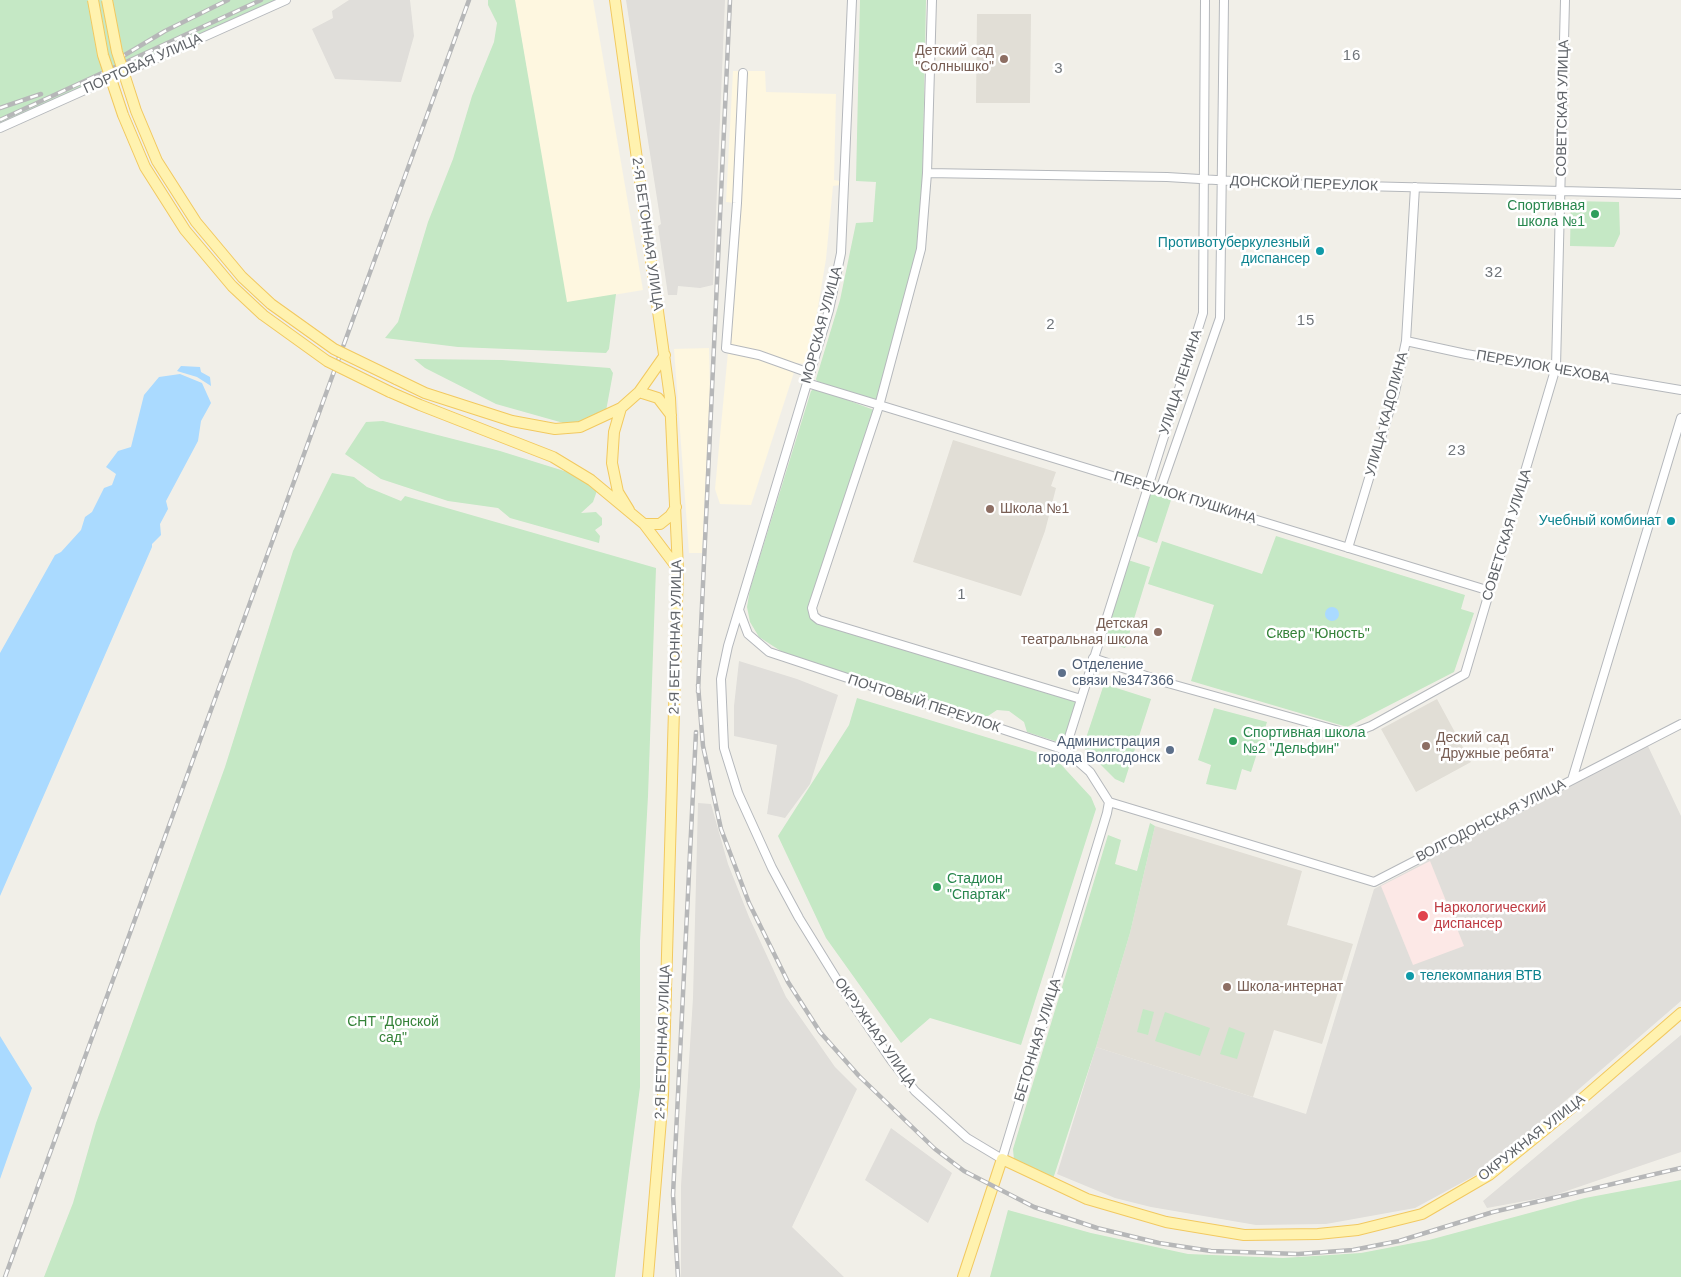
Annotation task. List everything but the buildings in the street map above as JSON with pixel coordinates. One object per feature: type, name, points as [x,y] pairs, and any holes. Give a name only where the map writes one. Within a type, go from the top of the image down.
[{"type":"main road","points":[[93,0],[104,55],[123,115],[145,167],[185,230],[232,286],[270,321],[327,361],[390,392],[553,457],[576,470],[644,524],[678,570]]},
{"type":"main road","points":[[107,0],[117,52],[136,111],[158,161],[196,222],[242,277],[279,310],[334,349],[425,393],[512,421],[555,429],[580,427],[621,408],[639,392],[665,355]]},
{"type":"main road","name":"2-Я БЕТОННАЯ УЛИЦА","points":[[615,0],[665,355],[671,415],[678,570],[662,1095],[648,1277]]},
{"type":"main road","points":[[639,392],[658,398],[671,415]]},
{"type":"main road","points":[[621,408],[614,432],[612,463],[618,492],[633,515]]},
{"type":"main road","points":[[644,524],[660,524],[670,516],[676,507]]},
{"type":"main road","name":"ОКРУЖНАЯ УЛИЦА","points":[[1002,1159],[1088,1199],[1166,1222],[1244,1235],[1318,1234],[1358,1230],[1388,1224],[1422,1214],[1489,1175],[1575,1105],[1681,1013]]},
{"type":"main road","name":"БЕТОННАЯ УЛИЦА","points":[[963,1277],[1002,1159]]},
{"type":"street","name":"ПОРТОВАЯ УЛИЦА","points":[[0,128],[286,0]]},
{"type":"street","name":"МОРСКАЯ УЛИЦА","points":[[739,610],[829,310],[841,253],[852,0]]},
{"type":"street","points":[[932,0],[926,173],[921,249],[879,406],[812,608],[814,616],[819,620],[1081,699]]},
{"type":"street","name":"УЛИЦА ЛЕНИНА","points":[[1065,750],[1203,313],[1205,0]]},
{"type":"street","name":"УЛИЦА ЛЕНИНА","points":[[1160,490],[1220,318],[1224,0]]},
{"type":"street","name":"СОВЕТСКАЯ УЛИЦА","points":[[1093,658],[1164,682],[1350,734],[1371,726],[1465,674],[1556,368],[1565,0]]},
{"type":"street","points":[[743,74],[737,203],[726,348],[759,355],[801,370],[811,371]]},
{"type":"street","name":"ДОНСКОЙ ПЕРЕУЛОК","points":[[926,173],[1204,179],[1681,194]]},
{"type":"street","name":"УЛИЦА КАДОЛИНА","points":[[1348,548],[1396,392],[1406,341],[1415,187]]},
{"type":"street","name":"ПЕРЕУЛОК ЧЕХОВА","points":[[1406,341],[1466,354],[1681,390]]},
{"type":"street","name":"ПЕРЕУЛОК ПУШКИНА","points":[[807,383],[1490,592]]},
{"type":"street","name":"ВОЛГОДОНСКАЯ УЛИЦА","points":[[1109,802],[1374,882],[1572,780],[1681,418]]},
{"type":"street","name":"ПОЧТОВЫЙ ПЕРЕУЛОК","points":[[739,610],[748,634],[769,652],[1065,750],[1090,772],[1109,802]]},
{"type":"street","name":"ОКРУЖНАЯ УЛИЦА","points":[[739,610],[721,679],[724,748],[738,793],[760,843],[798,918],[891,1060],[915,1091],[943,1118],[968,1138],[1002,1159]]},
{"type":"street","points":[[1572,780],[1681,724]]},
{"type":"street","name":"БЕТОННАЯ УЛИЦА","points":[[1002,1159],[1108,813],[1109,802]]},
{"type":"shaded area","points":[[349,0],[410,0],[414,36],[401,82],[335,79],[312,29],[333,18],[332,11]]},
{"type":"shaded area","points":[[515,0],[593,0],[643,290],[566,303]]},
{"type":"shaded area","points":[[626,0],[725,0],[713,285],[700,288],[678,286],[677,295],[668,295],[658,226],[661,224]]},
{"type":"shaded area","name":"Детский сад \"Солнышко\"","points":[[977,14],[1031,14],[1030,103],[976,103]]},
{"type":"shaded area","points":[[733,71],[765,71],[766,92],[836,94],[834,180],[840,181],[840,185],[833,186],[826,259],[813,337],[806,364],[797,363],[751,505],[720,504],[715,489],[728,352],[737,203],[726,202]]},
{"type":"shaded area","points":[[709,348],[710,390],[702,553],[689,553],[674,349]]},
{"type":"shaded area","name":"Школа №1","points":[[953,440],[1056,472],[1051,486],[1056,488],[1045,531],[1021,596],[913,562]]},
{"type":"shaded area","points":[[739,661],[797,679],[838,695],[810,784],[785,818],[767,814],[777,745],[734,736],[734,706]]},
{"type":"shaded area","name":"Деский сад \"Дружные ребята\"","points":[[1437,699],[1471,762],[1416,792],[1381,729]]},
{"type":"shaded area","points":[[1647,744],[1681,816],[1681,1001],[1485,1170],[1415,1208],[1326,1224],[1256,1225],[1151,1207],[1115,1198],[1057,1174],[1096,1047],[1306,1114],[1374,889]]},
{"type":"shaded area","points":[[698,803],[711,804],[728,864],[749,917],[786,997],[835,1067],[857,1089],[792,1227],[844,1277],[681,1277],[681,1186],[693,998]]},
{"type":"shaded area","name":"Школа-интернат","points":[[1155,826],[1302,871],[1287,925],[1353,944],[1322,1044],[1274,1030],[1253,1097],[1096,1047],[1130,933]]},
{"type":"shaded area","name":"Наркологический диспансер","points":[[1430,861],[1464,946],[1413,965],[1381,886]]},
{"type":"shaded area","points":[[1681,1035],[1681,1152],[1552,1196],[1487,1208],[1483,1201]]},
{"type":"shaded area","points":[[891,1128],[952,1173],[928,1223],[865,1180]]},
{"type":"green space","points":[[0,0],[277,0],[0,127]]},
{"type":"green space","points":[[488,0],[515,0],[567,302],[616,294],[609,349],[606,353],[458,347],[385,338],[398,322],[428,222],[453,159],[472,96],[494,42],[497,23],[488,5]]},
{"type":"green space","points":[[860,0],[926,0],[921,252],[878,401],[818,384],[816,379],[840,300],[856,223],[873,222],[876,182],[856,181]]},
{"type":"green space","name":"Спортивная школа №1","points":[[1571,201],[1619,202],[1620,234],[1614,247],[1570,246]]},
{"type":"green space","points":[[414,359],[502,360],[610,368],[613,373],[606,411],[595,426],[567,424],[496,404],[425,368]]},
{"type":"green space","points":[[815,388],[874,410],[809,607],[810,616],[817,622],[1076,702],[1064,744],[1027,732],[1024,722],[1009,711],[997,710],[985,718],[787,655],[759,637],[750,622],[747,607],[750,589],[811,391]]},
{"type":"green space","points":[[383,421],[500,451],[590,479],[590,486],[598,488],[593,502],[581,513],[596,512],[602,518],[602,525],[595,530],[600,536],[599,543],[510,518],[498,508],[448,501],[381,479],[345,454],[366,422]]},
{"type":"green space","name":"СНТ \"Донской сад\"","points":[[332,473],[354,477],[367,487],[401,501],[405,496],[656,568],[648,796],[640,941],[640,1087],[615,1277],[44,1277],[73,1203],[96,1123],[225,767],[293,551]]},
{"type":"green space","points":[[1149,493],[1171,500],[1157,543],[1137,536]]},
{"type":"green space","name":"Сквер \"Юность\"","points":[[1276,536],[1465,595],[1461,609],[1474,613],[1454,672],[1347,727],[1191,681],[1214,605],[1148,584],[1162,541],[1262,574]]},
{"type":"green space","points":[[1128,560],[1150,567],[1125,648],[1103,641]]},
{"type":"green space","points":[[1104,684],[1151,699],[1124,783],[1115,779],[1083,747]]},
{"type":"green space","name":"Стадион \"Спартак\"","points":[[857,698],[1055,758],[1091,797],[1096,809],[1021,1045],[930,1018],[901,1043],[826,938],[778,836],[849,725]]},
{"type":"green space","name":"Спортивная школа №2 \"Дельфин\"","points":[[1214,708],[1267,722],[1251,772],[1242,769],[1236,790],[1206,784],[1211,765],[1198,760]]},
{"type":"green space","points":[[1150,823],[1155,826],[1130,933],[1096,1047],[1053,1179],[1014,1160],[1013,1149],[1108,835],[1121,840],[1115,864],[1137,871]]},
{"type":"green space","points":[[1143,1009],[1154,1012],[1148,1035],[1137,1032]]},
{"type":"green space","points":[[1165,1012],[1210,1028],[1200,1056],[1155,1041]]},
{"type":"green space","points":[[1229,1027],[1245,1033],[1237,1059],[1220,1054]]},
{"type":"green space","points":[[1681,1180],[1681,1277],[990,1277],[1008,1210],[1091,1233],[1188,1254],[1283,1258],[1361,1253],[1429,1240],[1585,1198]]},
{"type":"water","points":[[181,366],[200,367],[201,372],[210,377],[211,386],[197,377],[177,371]]},
{"type":"water","points":[[180,374],[202,383],[211,403],[201,421],[198,441],[166,501],[168,509],[160,524],[161,535],[152,544],[0,896],[0,653],[55,555],[61,552],[81,530],[85,517],[92,512],[104,488],[112,485],[116,474],[106,467],[118,451],[131,447],[144,395],[159,377]]},
{"type":"water","points":[[1329,607],[1335,607],[1339,614],[1335,621],[1329,621],[1325,617],[1325,611]]},
{"type":"water","points":[[0,1036],[32,1088],[0,1179]]},
{"type":"railway","points":[[118,59],[165,31],[228,0]]},
{"type":"railway","points":[[0,120],[261,0]]},
{"type":"railway","points":[[5,1277],[469,0]]},
{"type":"railway","points":[[698,692],[730,0]]},
{"type":"railway","points":[[0,108],[41,94]]},
{"type":"railway","points":[[698,685],[703,746],[721,829],[749,903],[788,982],[820,1032],[859,1076],[935,1149],[964,1171],[1034,1207],[1097,1228],[1159,1243],[1211,1251],[1298,1254],[1353,1250],[1399,1241],[1493,1212],[1681,1168]]},
{"type":"railway","points":[[678,1277],[673,1195],[696,732]]},
{"type":"place","name":"Детский сад \"Солнышко\"","points":[[1004,59]]},
{"type":"place","name":"Спортивная школа №1","points":[[1595,214]]},
{"type":"place","name":"Противотуберкулезный диспансер","points":[[1320,251]]},
{"type":"place","name":"Школа №1","points":[[990,509]]},
{"type":"place","name":"Учебный комбинат","points":[[1671,521]]},
{"type":"place","name":"Детская театральная школа","points":[[1158,632]]},
{"type":"place","name":"Отделение связи №347366","points":[[1062,673]]},
{"type":"place","name":"Спортивная школа №2 \"Дельфин\"","points":[[1233,741]]},
{"type":"place","name":"Деский сад \"Дружные ребята\"","points":[[1426,746]]},
{"type":"place","name":"Администрация города Волгодонск","points":[[1170,750]]},
{"type":"place","name":"Стадион \"Спартак\"","points":[[937,887]]},
{"type":"place","name":"Наркологический диспансер","points":[[1423,916]]},
{"type":"place","name":"телекомпания ВТВ","points":[[1410,976]]},
{"type":"place","name":"Школа-интернат","points":[[1227,987]]},
{"type":"district","name":"16","points":[[1352,56]]},
{"type":"district","name":"3","points":[[1059,69]]},
{"type":"district","name":"32","points":[[1494,273]]},
{"type":"district","name":"15","points":[[1306,321]]},
{"type":"district","name":"2","points":[[1051,325]]},
{"type":"district","name":"23","points":[[1457,451]]},
{"type":"district","name":"1","points":[[962,595]]}]
